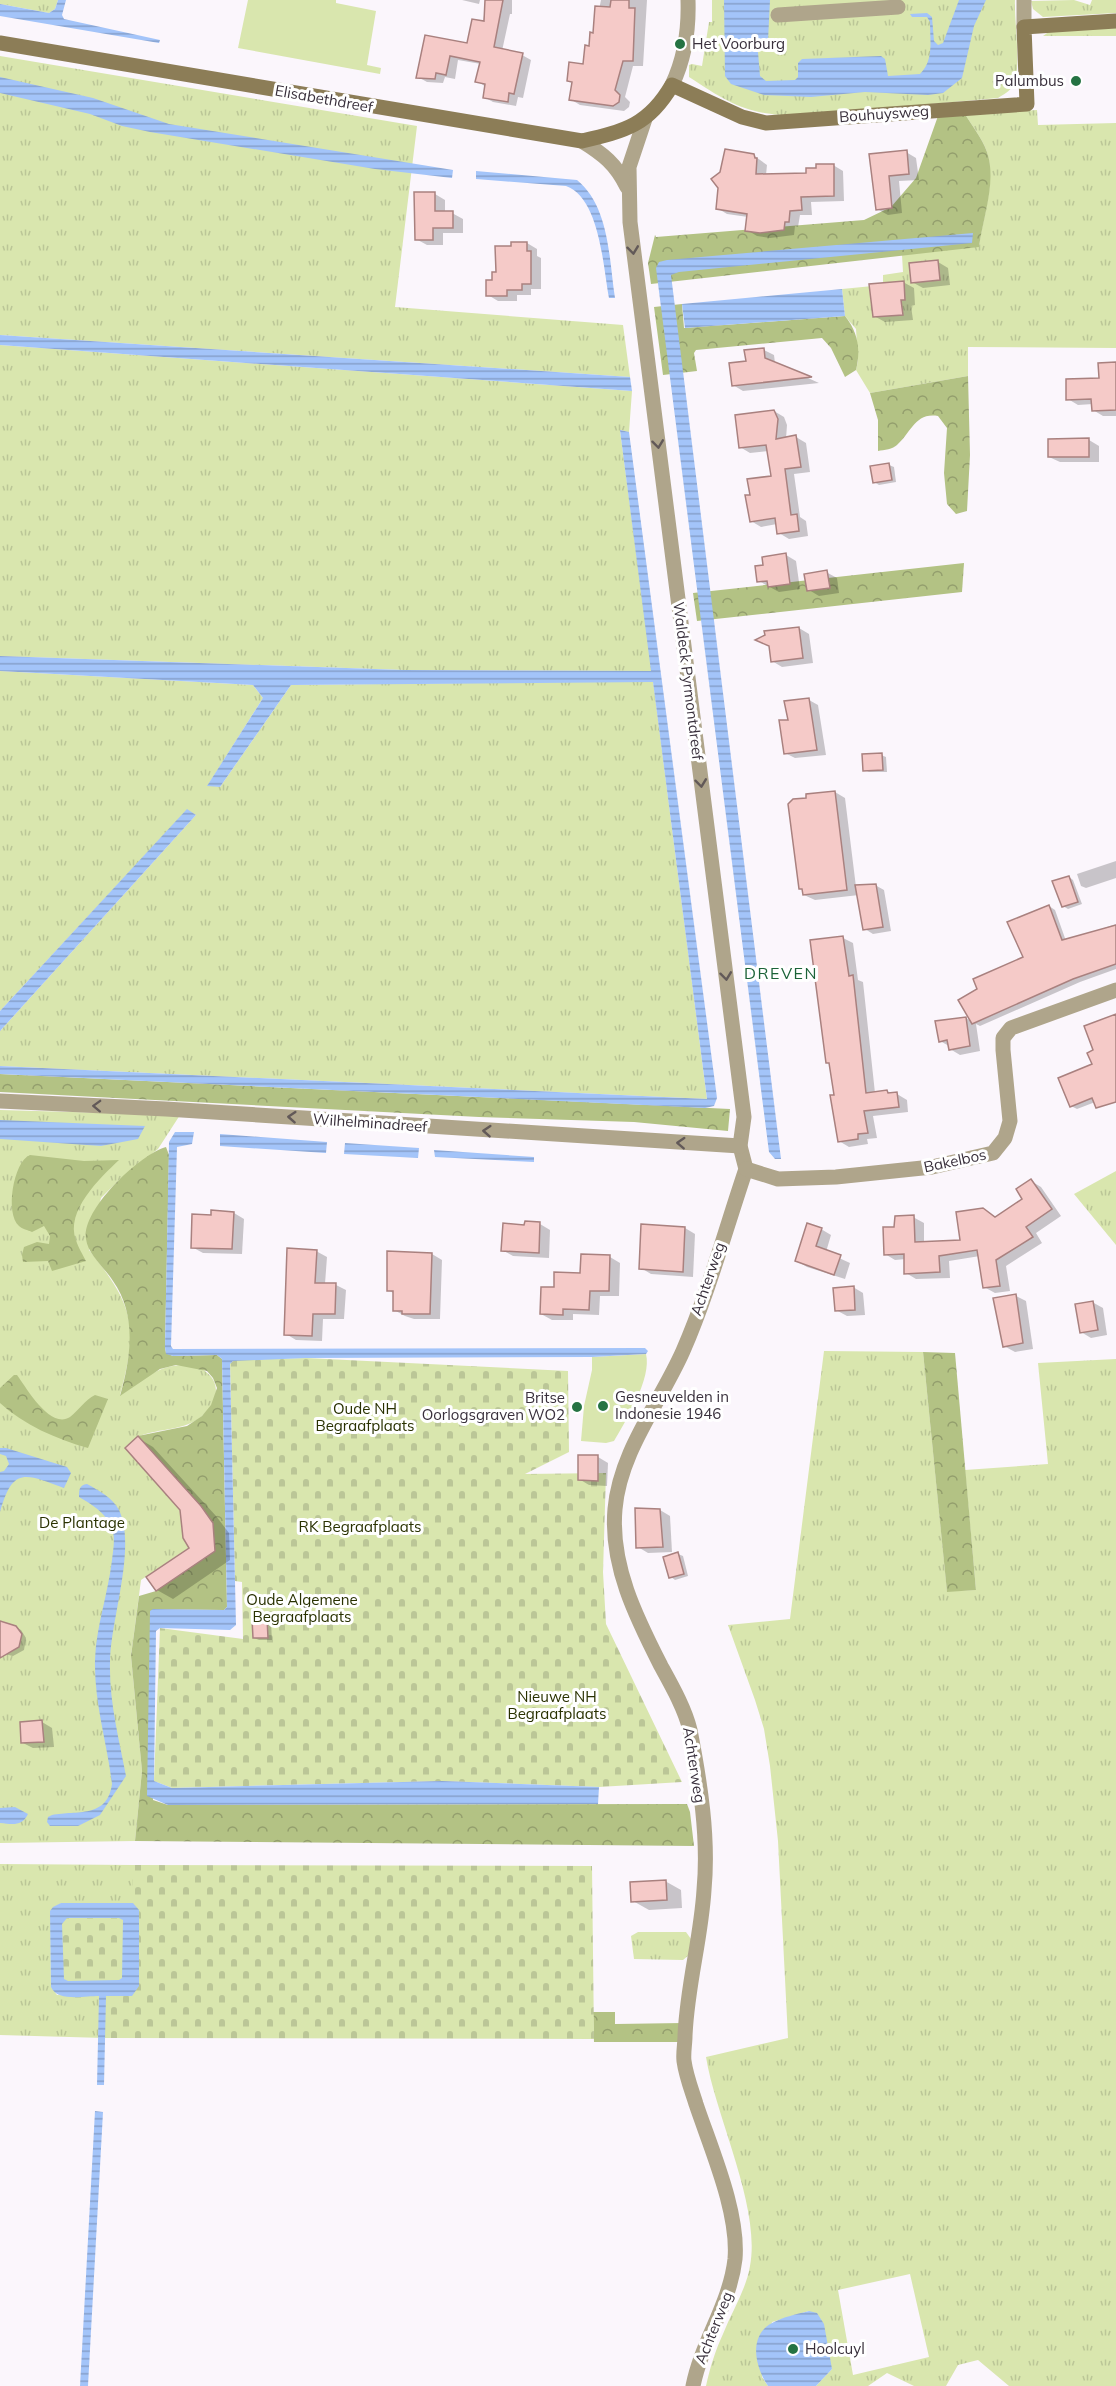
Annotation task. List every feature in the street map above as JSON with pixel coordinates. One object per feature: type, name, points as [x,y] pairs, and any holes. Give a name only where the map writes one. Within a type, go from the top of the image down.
[{"type":"street","points":[[645,119],[664,99],[672,85],[684,51],[689,18],[688,0]]},
{"type":"street","points":[[1024,0],[1024,27],[1116,21]]},
{"type":"street","points":[[778,15],[893,4]]},
{"type":"street","name":"Bouhuysweg","points":[[672,85],[742,117],[766,123],[1027,104],[1024,27]]},
{"type":"street","name":"Elisabethdreef","points":[[0,43],[582,141],[623,131],[645,119]]},
{"type":"street","name":"Waldeck Pyrmontdreef","points":[[645,119],[629,167],[630,222],[744,1117],[740,1146],[746,1169]]},
{"type":"street","name":"Waldeck Pyrmontdreef","points":[[582,141],[606,156],[619,171],[629,192]]},
{"type":"street","name":"Bakelbos","points":[[746,1169],[778,1179],[836,1177],[932,1167],[993,1152],[1005,1138],[1010,1121],[1003,1038],[1011,1028],[1116,990]]},
{"type":"street","name":"Wilhelminadreef","points":[[0,1101],[166,1109],[740,1146]]},
{"type":"street","name":"Achterweg","points":[[693,2386],[706,2343],[730,2288],[735,2255],[733,2218],[684,2061],[691,1980],[705,1889],[703,1827],[689,1725],[649,1642],[624,1582],[615,1542],[615,1509],[620,1480],[629,1453],[669,1380],[692,1328],[746,1169]]},
{"type":"green space","points":[[0,0],[58,0],[55,9],[49,13],[0,4]]},
{"type":"green space","points":[[248,0],[336,0],[336,3],[376,11],[367,65],[381,68],[380,74],[238,48]]},
{"type":"green space","points":[[712,0],[1015,0],[1016,79],[1010,90],[998,98],[798,116],[752,110],[728,101],[689,77],[689,65],[702,66],[709,22],[712,22]]},
{"type":"green space","points":[[1074,0],[1090,5],[1092,0],[1116,0],[1116,13],[1043,17],[1033,9],[1031,1]]},
{"type":"green space","points":[[1116,28],[1116,36],[1043,36],[1050,31]]},
{"type":"green space","points":[[0,56],[417,126],[395,307],[623,325],[630,377],[0,335]]},
{"type":"green space","points":[[1037,110],[1038,125],[1116,123],[1116,348],[968,347],[968,376],[870,393],[856,370],[858,361],[856,329],[845,316],[842,289],[883,285],[883,275],[903,272],[902,255],[979,246],[988,199],[989,163],[987,152],[965,114]]},
{"type":"green space","points":[[965,114],[982,142],[990,163],[990,187],[979,247],[651,284],[648,263],[655,235],[656,237],[864,220],[891,207],[916,178],[938,116]]},
{"type":"green space","points":[[682,304],[684,328],[845,316],[853,328],[857,342],[856,370],[845,377],[831,348],[822,338],[696,350],[694,353],[697,371],[663,375],[654,307]]},
{"type":"green space","points":[[0,345],[632,391],[629,432],[620,430],[652,671],[403,670],[0,656]]},
{"type":"green space","points":[[968,376],[970,455],[967,511],[956,514],[947,504],[944,473],[947,428],[938,416],[924,417],[914,424],[895,446],[878,451],[878,420],[870,393]]},
{"type":"green space","points":[[964,563],[962,592],[697,621],[693,593]]},
{"type":"green space","points":[[0,671],[253,685],[263,698],[208,785],[220,787],[291,685],[653,681],[707,1099],[0,1066],[0,1031],[196,815],[187,810],[0,1011]]},
{"type":"green space","points":[[0,1074],[730,1109],[728,1131],[634,1122],[479,1117],[0,1092]]},
{"type":"green space","name":"De Plantage","points":[[0,1110],[180,1115],[158,1149],[119,1180],[101,1198],[89,1250],[115,1286],[128,1317],[129,1351],[120,1395],[152,1374],[173,1366],[197,1367],[213,1379],[216,1387],[215,1397],[210,1407],[194,1422],[140,1436],[125,1448],[187,1518],[181,1523],[183,1538],[189,1548],[141,1580],[131,1656],[142,1771],[135,1841],[0,1843]]},
{"type":"green space","points":[[166,1147],[169,1155],[166,1353],[173,1356],[217,1355],[222,1359],[227,1607],[224,1610],[153,1609],[153,1800],[168,1805],[687,1804],[694,1846],[135,1841],[142,1771],[131,1656],[139,1596],[156,1591],[215,1551],[213,1523],[138,1436],[187,1426],[202,1416],[211,1405],[217,1388],[207,1371],[176,1365],[160,1369],[120,1396],[127,1366],[130,1337],[126,1308],[121,1294],[110,1276],[93,1256],[86,1239],[87,1227],[93,1213],[114,1185],[142,1160]]},
{"type":"green space","points":[[30,1155],[84,1161],[119,1160],[86,1196],[75,1218],[76,1240],[86,1261],[52,1271],[48,1261],[23,1262],[24,1247],[37,1242],[49,1244],[50,1236],[44,1226],[32,1232],[20,1227],[12,1211],[15,1177],[19,1167]]},
{"type":"green space","points":[[1116,1171],[1116,1245],[1074,1194]]},
{"type":"green space","points":[[824,1351],[923,1352],[947,1591],[976,1590],[965,1470],[1048,1464],[1038,1363],[1116,1359],[1116,2386],[1009,2386],[978,2360],[958,2365],[946,2386],[914,2386],[887,2373],[868,2386],[816,2386],[832,2369],[809,2311],[772,2322],[762,2377],[768,2386],[706,2386],[718,2347],[745,2284],[750,2266],[752,2243],[744,2190],[706,2057],[788,2038],[778,1841],[770,1766],[764,1729],[728,1625],[790,1619]],"holes":[[[910,2274],[929,2357],[853,2375],[838,2290]]]},
{"type":"green space","points":[[923,1352],[955,1353],[976,1590],[947,1592]]},
{"type":"green space","points":[[646,1354],[647,1364],[642,1387],[614,1441],[606,1443],[581,1441],[592,1357]]},
{"type":"green space","points":[[306,1358],[568,1371],[569,1452],[525,1474],[606,1473],[603,1572],[606,1624],[682,1782],[599,1787],[442,1781],[172,1788],[154,1781],[160,1628],[243,1639],[242,1582],[235,1581],[230,1363],[235,1360]]},
{"type":"green space","points":[[14,1375],[17,1375],[39,1405],[55,1418],[70,1417],[95,1395],[108,1399],[88,1448],[41,1430],[19,1418],[0,1403],[0,1388]]},
{"type":"green space","points":[[0,1864],[133,1865],[133,1903],[61,1903],[50,1913],[51,1987],[57,1995],[104,1996],[104,2038],[0,2035]]},
{"type":"green space","points":[[133,1865],[592,1866],[594,2039],[104,2038],[104,1996],[67,1997],[55,1992],[51,1987],[50,1913],[61,1903],[133,1903]]},
{"type":"green space","points":[[638,1932],[686,1932],[691,1939],[689,1955],[683,1960],[634,1959],[631,1936]]},
{"type":"green space","points":[[593,2012],[615,2012],[615,2024],[683,2023],[679,2042],[594,2042]]},
{"type":"water","points":[[58,0],[66,0],[62,15],[64,19],[160,40],[159,43],[0,16],[0,4],[49,13],[55,9]]},
{"type":"water","points":[[724,0],[770,0],[768,41],[758,52],[760,76],[766,81],[795,80],[798,77],[798,63],[802,59],[881,56],[885,59],[888,76],[920,74],[929,56],[930,22],[927,17],[912,17],[910,14],[927,13],[932,17],[934,41],[938,45],[943,43],[959,0],[986,0],[974,26],[962,78],[943,93],[928,95],[865,92],[811,97],[764,95],[731,84],[725,76]]},
{"type":"water","points":[[0,77],[93,98],[169,124],[453,170],[452,178],[375,169],[122,126],[90,114],[0,93]]},
{"type":"water","points":[[476,171],[577,180],[588,191],[602,219],[615,298],[609,298],[602,252],[593,219],[586,204],[577,193],[566,186],[476,179]]},
{"type":"water","points":[[973,233],[972,243],[679,272],[671,275],[781,1159],[775,1159],[769,1152],[656,268],[659,262],[667,260]]},
{"type":"water","points":[[842,289],[845,316],[685,328],[682,304]]},
{"type":"water","points":[[0,335],[630,377],[632,391],[0,345]]},
{"type":"water","points":[[620,430],[629,432],[717,1098],[714,1106],[705,1108],[0,1074],[0,1066],[707,1099],[653,682],[291,685],[220,787],[207,786],[263,698],[253,685],[0,671],[0,656],[403,670],[651,671]]},
{"type":"water","points":[[187,809],[196,815],[0,1031],[0,1011]]},
{"type":"water","points":[[0,1120],[145,1126],[138,1139],[101,1146],[0,1139]]},
{"type":"water","points":[[175,1132],[194,1132],[192,1144],[177,1147],[171,1346],[173,1349],[645,1348],[648,1351],[646,1354],[592,1357],[306,1358],[233,1361],[230,1364],[236,1625],[230,1630],[160,1628],[156,1631],[154,1781],[172,1788],[442,1781],[599,1787],[598,1804],[168,1805],[147,1796],[150,1611],[153,1609],[224,1610],[227,1607],[222,1359],[217,1355],[173,1356],[166,1354],[165,1347],[169,1142]]},
{"type":"water","points":[[220,1134],[327,1142],[326,1153],[220,1146]]},
{"type":"water","points":[[345,1143],[419,1148],[418,1158],[344,1154]]},
{"type":"water","points":[[434,1150],[534,1157],[534,1162],[435,1157]]},
{"type":"water","points":[[0,1448],[67,1467],[71,1473],[64,1488],[30,1477],[16,1480],[5,1497],[0,1512],[0,1472],[4,1471],[9,1464],[6,1456],[0,1454]]},
{"type":"water","points":[[87,1484],[113,1502],[119,1510],[124,1526],[124,1564],[111,1646],[110,1677],[115,1720],[126,1776],[100,1815],[78,1826],[50,1826],[47,1822],[48,1817],[52,1815],[90,1811],[97,1808],[109,1795],[112,1784],[99,1707],[95,1660],[114,1536],[108,1520],[95,1507],[79,1497],[80,1488]]},
{"type":"water","points":[[15,1807],[28,1814],[26,1818],[16,1824],[0,1823],[0,1808]]},
{"type":"water","points":[[61,1903],[133,1903],[139,1910],[139,1986],[132,1996],[106,1996],[104,2085],[97,2085],[99,1996],[59,1995],[51,1987],[50,1911]],"holes":[[[67,1918],[119,1918],[123,1920],[122,1978],[119,1980],[68,1981],[64,1979],[62,1924]]]},
{"type":"water","points":[[95,2111],[103,2112],[88,2386],[80,2386]]},
{"type":"water","name":"Hoolcuyl","points":[[809,2311],[817,2313],[824,2324],[832,2369],[816,2386],[768,2386],[757,2361],[759,2336],[772,2323]]},
{"type":"building","points":[[485,0],[503,0],[494,47],[523,53],[514,94],[509,93],[508,102],[483,98],[485,84],[475,82],[480,62],[450,56],[446,75],[436,73],[435,79],[416,78],[425,35],[467,43],[472,19],[484,21]]},
{"type":"building","points":[[611,0],[629,0],[629,8],[635,8],[633,61],[623,61],[615,90],[620,95],[619,102],[613,106],[569,100],[572,82],[567,81],[569,62],[583,64],[585,45],[589,46],[590,32],[593,33],[595,6],[610,7]]},
{"type":"building","points":[[725,149],[754,154],[757,158],[756,174],[806,173],[806,168],[816,168],[816,164],[834,164],[834,196],[801,197],[802,210],[790,211],[789,222],[785,222],[784,230],[760,233],[745,231],[747,214],[716,209],[718,188],[711,179],[720,172]]},
{"type":"building","points":[[907,150],[909,174],[889,176],[892,208],[876,210],[869,154]]},
{"type":"building","points":[[414,192],[435,192],[435,211],[453,211],[453,228],[433,228],[433,240],[415,240]]},
{"type":"building","points":[[511,242],[527,242],[527,251],[531,251],[531,284],[522,284],[522,290],[507,290],[507,296],[486,296],[486,280],[492,280],[492,272],[496,272],[495,246],[511,246]]},
{"type":"building","points":[[938,260],[940,280],[911,283],[909,263]]},
{"type":"building","points":[[904,281],[905,300],[901,300],[903,315],[873,317],[869,284]]},
{"type":"building","points":[[764,348],[765,358],[812,377],[732,386],[729,363],[746,361],[744,350]]},
{"type":"building","points":[[1116,362],[1116,410],[1092,411],[1091,399],[1066,400],[1066,379],[1099,378],[1098,363]]},
{"type":"building","points":[[774,410],[778,419],[776,439],[796,435],[801,467],[785,469],[791,515],[797,514],[799,531],[777,534],[775,518],[750,522],[745,495],[750,495],[747,479],[771,476],[766,445],[739,448],[735,415]]},
{"type":"building","points":[[1089,438],[1089,457],[1048,457],[1048,439]]},
{"type":"building","points":[[889,463],[892,480],[873,483],[870,466]]},
{"type":"building","points":[[786,553],[790,584],[768,587],[767,581],[757,582],[755,566],[763,565],[762,557]]},
{"type":"building","points":[[827,570],[830,588],[807,591],[804,574]]},
{"type":"building","points":[[799,627],[803,658],[771,662],[769,646],[755,640],[765,635],[764,631]]},
{"type":"building","points":[[809,698],[817,750],[784,754],[779,720],[788,720],[784,701]]},
{"type":"building","points":[[882,753],[883,770],[863,771],[862,754]]},
{"type":"building","points":[[835,791],[847,890],[803,895],[802,889],[799,889],[788,804],[793,799],[806,798],[806,794]]},
{"type":"building","points":[[1069,876],[1078,902],[1062,907],[1052,881]]},
{"type":"building","points":[[876,884],[883,927],[863,930],[855,885]]},
{"type":"building","points":[[1049,905],[1062,940],[1116,925],[1116,964],[1073,979],[972,1024],[958,1000],[977,989],[973,979],[1023,957],[1007,922]]},
{"type":"building","points":[[843,936],[849,976],[853,975],[866,1093],[887,1090],[888,1093],[897,1092],[899,1107],[864,1111],[868,1133],[858,1134],[858,1139],[838,1142],[830,1095],[834,1095],[829,1063],[826,1063],[810,940]]},
{"type":"building","points":[[1116,1014],[1116,1102],[1096,1108],[1092,1098],[1070,1107],[1058,1078],[1092,1064],[1087,1053],[1093,1050],[1084,1026]]},
{"type":"building","points":[[966,1017],[970,1046],[949,1050],[947,1040],[939,1042],[935,1021]]},
{"type":"building","points":[[1031,1179],[1052,1209],[1026,1227],[1033,1237],[996,1260],[1000,1286],[983,1288],[977,1250],[939,1256],[940,1272],[904,1274],[904,1254],[884,1255],[883,1227],[894,1227],[895,1216],[914,1215],[915,1242],[960,1240],[956,1212],[983,1208],[995,1217],[1022,1199],[1016,1189]]},
{"type":"building","points":[[211,1210],[234,1212],[232,1249],[191,1248],[192,1214],[211,1215]]},
{"type":"building","points":[[525,1221],[540,1222],[539,1253],[501,1251],[503,1223],[524,1225]]},
{"type":"building","points":[[807,1223],[822,1228],[816,1246],[841,1255],[834,1275],[795,1261]]},
{"type":"building","points":[[641,1224],[685,1227],[683,1272],[639,1269]]},
{"type":"building","points":[[287,1248],[317,1250],[315,1283],[336,1283],[335,1314],[313,1314],[312,1336],[284,1335]]},
{"type":"building","points":[[387,1251],[432,1253],[430,1314],[402,1314],[402,1311],[393,1311],[393,1291],[387,1291]]},
{"type":"building","points":[[581,1254],[610,1255],[609,1291],[590,1291],[589,1310],[563,1309],[563,1315],[540,1314],[541,1287],[554,1287],[554,1272],[580,1273]]},
{"type":"building","points":[[854,1286],[855,1310],[835,1311],[833,1288]]},
{"type":"building","points":[[1016,1294],[1023,1343],[1003,1347],[993,1298]]},
{"type":"building","points":[[1093,1301],[1098,1330],[1080,1333],[1075,1304]]},
{"type":"building","points":[[138,1436],[201,1506],[213,1523],[215,1551],[156,1591],[146,1577],[189,1548],[183,1538],[180,1510],[125,1448]]},
{"type":"building","points":[[578,1455],[598,1455],[598,1481],[578,1480]]},
{"type":"building","points":[[635,1508],[660,1509],[663,1547],[636,1548]]},
{"type":"building","points":[[678,1552],[684,1574],[669,1578],[663,1557]]},
{"type":"building","points":[[267,1618],[268,1638],[253,1638],[252,1619]]},
{"type":"building","points":[[0,1621],[16,1626],[22,1634],[19,1647],[0,1658]]},
{"type":"building","points":[[42,1720],[44,1742],[21,1743],[20,1722]]},
{"type":"building","points":[[666,1880],[667,1900],[631,1902],[630,1882]]},
{"type":"place","name":"Het Voorburg","points":[[680,44]]},
{"type":"place","name":"Palumbus","points":[[1076,81]]},
{"type":"place","name":"Gesneuvelden in Indonesie 1946","points":[[603,1406]]},
{"type":"place","name":"Britse Oorlogsgraven WO2","points":[[577,1407]]},
{"type":"place","name":"Hoolcuyl","points":[[793,2349]]},
{"type":"district","name":"DREVEN","points":[[781,973]]},
{"type":"park label","name":"Oude NH Begraafplaats","points":[[365,1418]]},
{"type":"park label","name":"RK Begraafplaats","points":[[360,1527]]},
{"type":"park label","name":"Oude Algemene Begraafplaats","points":[[302,1608]]},
{"type":"park label","name":"Nieuwe NH Begraafplaats","points":[[557,1706]]}]
